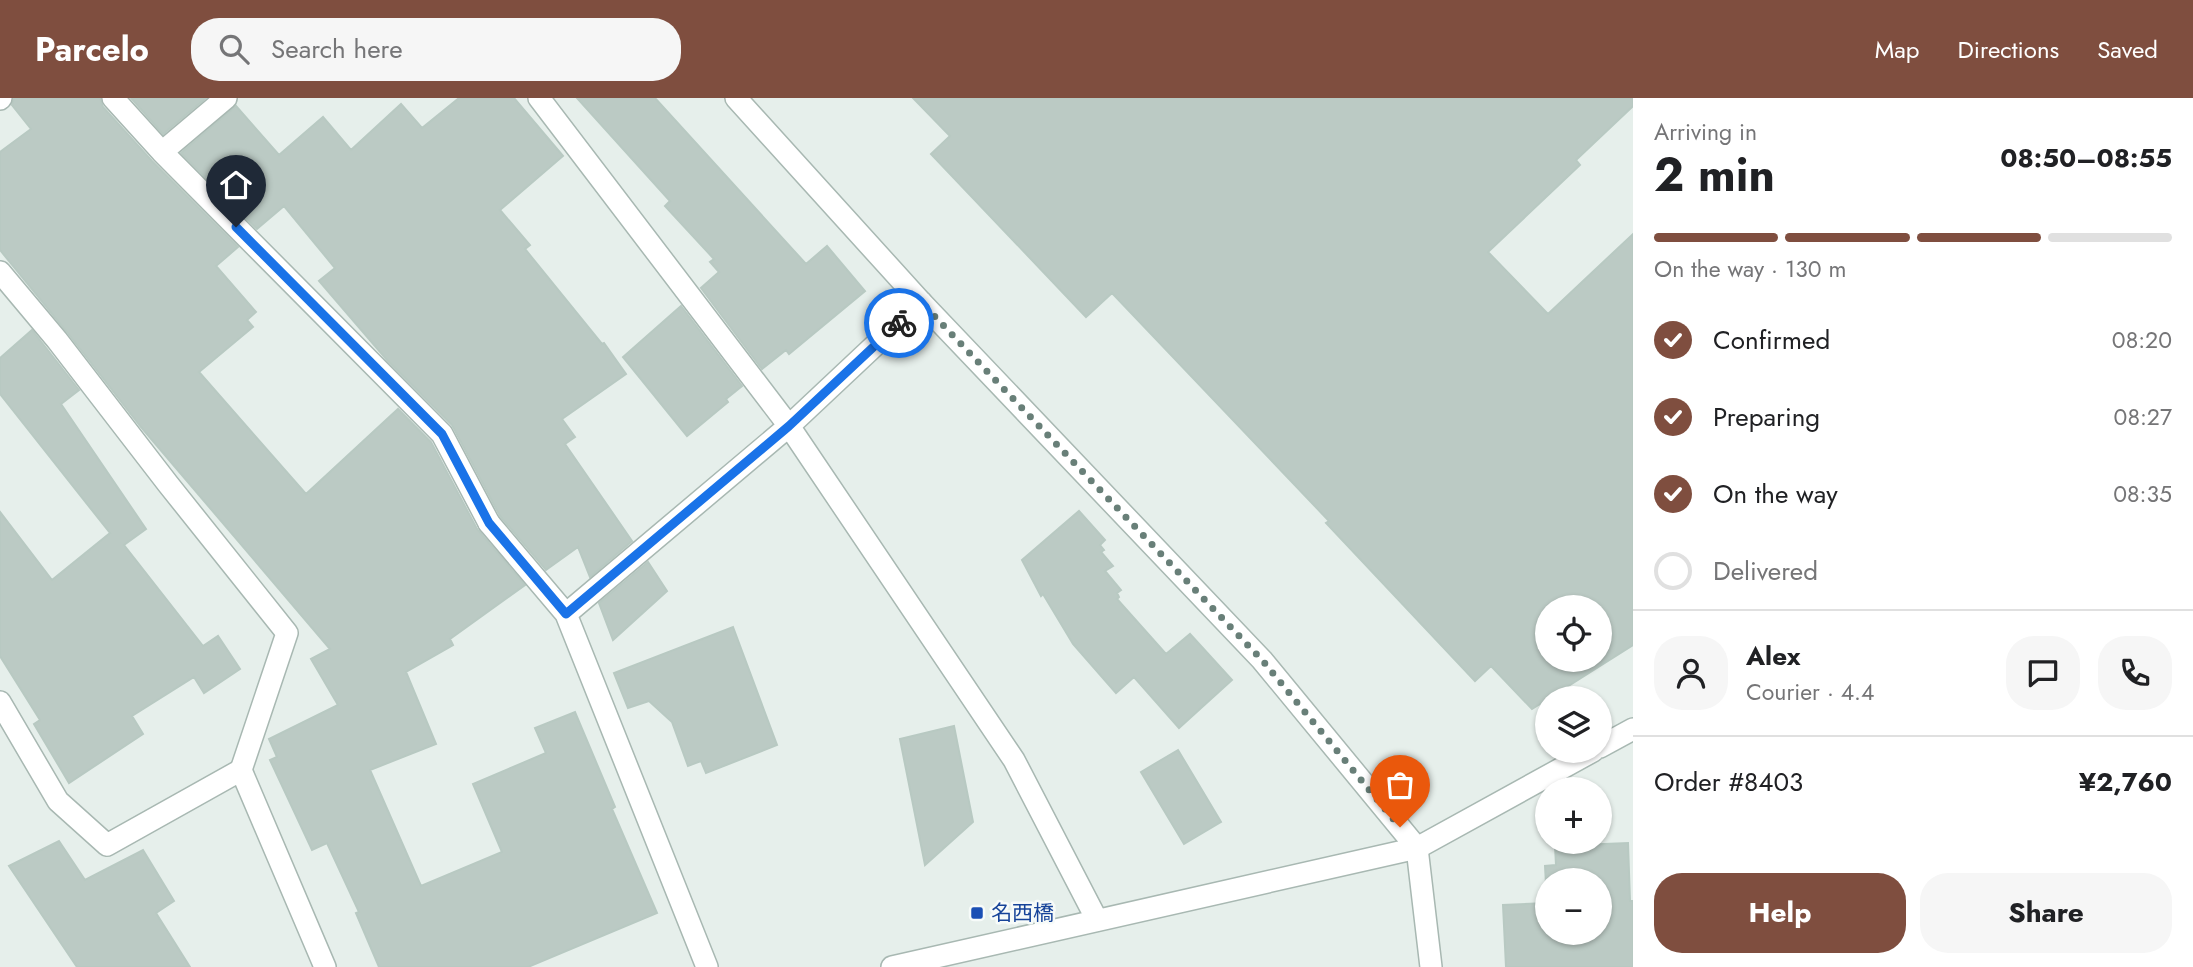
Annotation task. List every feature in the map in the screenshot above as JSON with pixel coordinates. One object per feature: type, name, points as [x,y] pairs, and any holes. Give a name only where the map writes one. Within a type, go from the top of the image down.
[{"type":"street","points":[[113,98],[162,152],[442,434],[489,523],[566,614],[707,967]]},
{"type":"street","points":[[162,152],[226,98]]},
{"type":"street","points":[[539,98],[789,426],[1014,760],[1097,920]]},
{"type":"street","points":[[736,98],[921,302],[1262,660],[1417,848],[1431,967]]},
{"type":"street","points":[[0,272],[57,340],[167,484],[287,633],[241,770],[324,967]]},
{"type":"street","points":[[566,614],[789,426],[921,302]]},
{"type":"street","points":[[0,702],[58,801],[107,845],[241,770]]},
{"type":"street","points":[[1612,740],[1633,729]]},
{"type":"street","points":[[892,967],[1417,848],[1571,763]]},
{"type":"building","points":[[14,98],[100,98],[103,107],[152,161],[238,247],[216,266],[256,312],[247,320],[253,327],[199,372],[306,494],[398,409],[431,442],[477,529],[525,585],[450,639],[453,645],[406,672],[436,744],[370,770],[421,886],[502,852],[473,784],[546,753],[535,728],[575,712],[615,807],[612,809],[657,913],[528,967],[379,967],[356,913],[359,912],[327,843],[312,850],[270,760],[277,757],[269,739],[338,705],[311,659],[330,649],[141,427],[0,250],[0,152],[31,129],[12,105]]},
{"type":"building","points":[[131,98],[206,98],[163,134]]},
{"type":"building","points":[[459,98],[514,98],[563,156],[500,210],[530,245],[525,249],[602,344],[604,343],[626,374],[562,419],[575,437],[565,444],[632,541],[590,577],[578,547],[546,570],[500,516],[452,425],[387,360],[319,281],[335,268],[284,206],[257,229],[181,153],[236,106],[279,155],[323,117],[351,150],[401,104],[422,128]]},
{"type":"building","points":[[577,98],[655,98],[806,264],[827,246],[865,291],[789,354],[786,350],[762,369],[701,288],[719,272],[710,262],[714,259],[665,206],[670,201]]},
{"type":"building","points":[[913,98],[1633,98],[1633,106],[1576,160],[1580,165],[1488,252],[1548,314],[1633,234],[1633,645],[1612,658],[1612,595],[1535,595],[1535,672],[1590,672],[1568,686],[1535,686],[1535,707],[1532,709],[1491,666],[1475,681],[1326,523],[1329,521],[1112,293],[1086,317],[931,154],[950,136]]},
{"type":"building","points":[[681,306],[742,386],[726,399],[728,402],[687,436],[623,357]]},
{"type":"building","points":[[32,330],[79,390],[61,404],[146,529],[124,545],[203,646],[218,636],[240,669],[204,693],[194,677],[132,716],[143,734],[69,783],[34,724],[40,720],[0,656],[0,512],[52,580],[110,533],[0,394],[0,358]]},
{"type":"building","points":[[1079,511],[1105,540],[1100,545],[1104,550],[1101,552],[1113,566],[1105,571],[1121,590],[1117,593],[1117,599],[1166,654],[1190,634],[1232,680],[1179,728],[1134,677],[1116,693],[1073,644],[1043,594],[1041,596],[1022,560]]},
{"type":"building","points":[[648,562],[667,591],[613,640],[599,603]]},
{"type":"building","points":[[733,627],[777,745],[706,773],[701,761],[688,766],[672,722],[649,701],[628,708],[614,673]]},
{"type":"building","points":[[954,726],[973,822],[925,865],[900,739]]},
{"type":"building","points":[[1178,750],[1221,822],[1184,844],[1141,772]]},
{"type":"building","points":[[59,841],[85,880],[143,850],[174,901],[156,913],[190,967],[77,967],[9,866]]},
{"type":"building","points":[[1628,843],[1630,901],[1633,901],[1633,967],[1506,967],[1503,905],[1535,904],[1535,945],[1612,945],[1612,868],[1545,868],[1556,865],[1555,854],[1612,854],[1612,844]]},
{"type":"way so far","points":[[899,323],[921,302],[1262,660],[1400,827]]},
{"type":"place","name":"名西橋","points":[[977,913]]},
{"type":"route","points":[[236,227],[442,434],[489,523],[566,614],[789,426],[899,323]]}]
